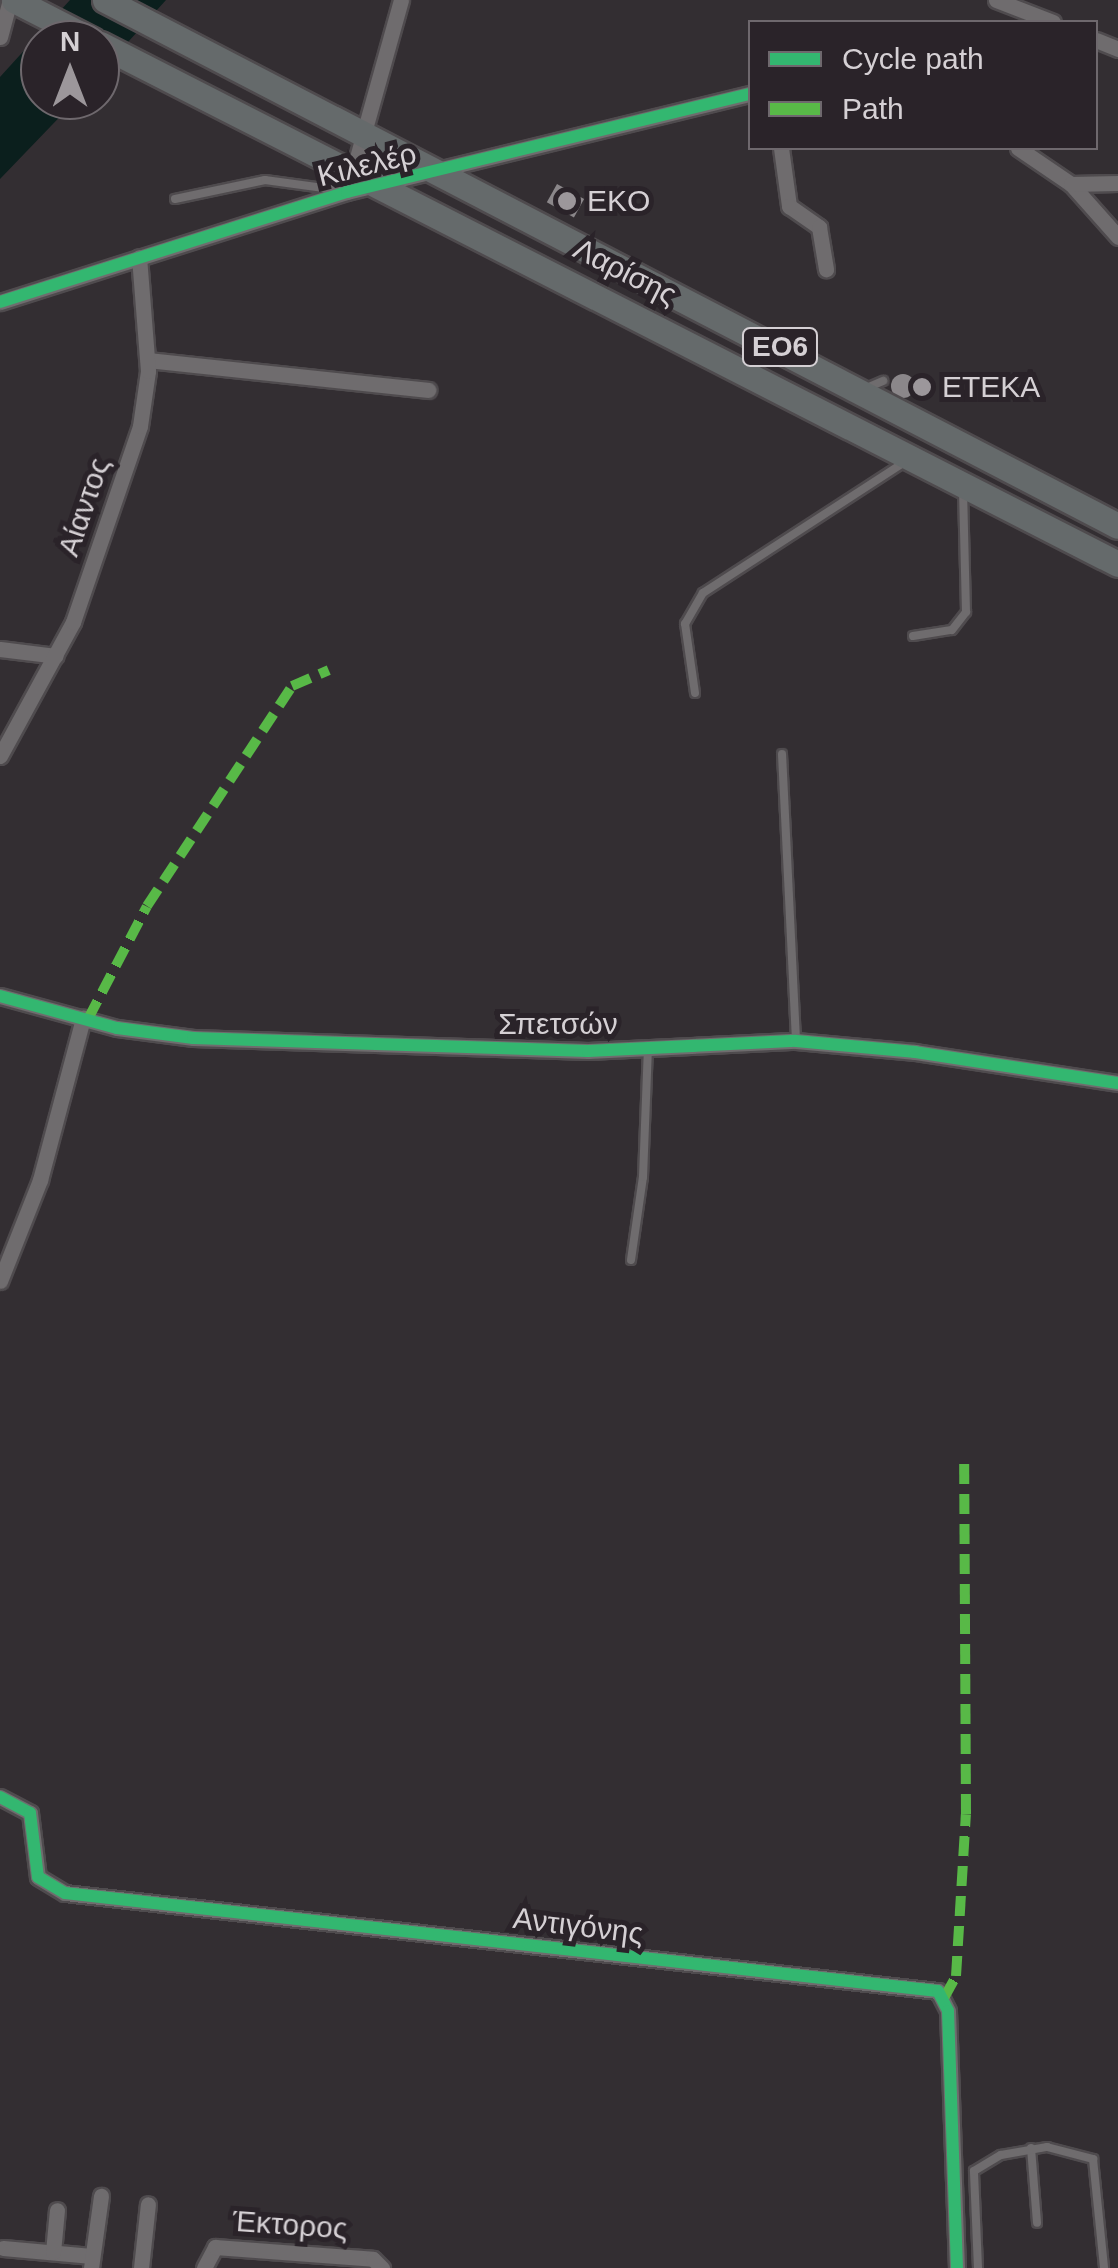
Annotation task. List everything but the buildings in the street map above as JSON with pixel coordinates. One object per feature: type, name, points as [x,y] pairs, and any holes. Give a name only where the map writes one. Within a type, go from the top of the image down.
[{"type":"main road","points":[[12,0],[54,20]]},
{"type":"main road","name":"Λαρίσης","points":[[105,0],[439,172],[872,386],[1111,517]]},
{"type":"main road","name":"Λαρίσης","points":[[120,54],[350,182],[380,185],[760,376],[1118,564]]},
{"type":"street","points":[[0,37],[12,0]]},
{"type":"street","points":[[350,182],[401,0]]},
{"type":"street","points":[[996,0],[1016,3],[1048,20]]},
{"type":"street","name":"Κιλελέρ","points":[[380,185],[748,95]]},
{"type":"street","points":[[781,150],[789,206],[819,227],[826,269]]},
{"type":"street","points":[[1021,150],[1071,184],[1118,236]]},
{"type":"street","name":"Κιλελέρ","points":[[0,302],[350,182]]},
{"type":"street","points":[[1071,184],[1118,183]]},
{"type":"street","name":"Αίαντος","points":[[0,756],[56,656],[136,441],[148,360],[139,257]]},
{"type":"street","points":[[148,360],[428,390]]},
{"type":"street","points":[[0,648],[56,656]]},
{"type":"street","name":"Σπετσών","points":[[0,996],[83,1018],[193,1038],[391,1048],[648,1048],[796,1041],[915,1052],[1118,1083]]},
{"type":"street","points":[[0,1281],[40,1180],[83,1018]]},
{"type":"street","name":"Αντιγόνης","points":[[0,1797],[30,1813],[38,1877],[65,1893],[938,1992],[948,2012],[957,2268]]},
{"type":"street","points":[[3,2248],[92,2262],[101,2196]]},
{"type":"street","points":[[141,2268],[148,2204]]},
{"type":"street","points":[[48,2257],[57,2210]]},
{"type":"street","name":"Έκτορος","points":[[204,2268],[215,2247],[374,2259],[382,2268]]},
{"type":"lane","points":[[175,199],[266,180],[350,182]]},
{"type":"lane","points":[[694,693],[686,624],[702,593],[914,456]]},
{"type":"lane","points":[[913,636],[952,630],[966,612],[963,482]]},
{"type":"lane","points":[[782,754],[796,1041]]},
{"type":"lane","points":[[631,1260],[644,1177],[648,1048]]},
{"type":"lane","points":[[1031,2148],[1037,2223]]},
{"type":"lane","points":[[978,2268],[974,2171],[1031,2148],[1093,2159],[1104,2268]]},
{"type":"shaded area","points":[[70,0],[166,0],[120,51],[120,20],[52,20]]},
{"type":"shaded area","points":[[20,55],[20,120],[57,120],[0,179],[0,77]]},
{"type":"marked path","points":[[88,1019],[147,906],[292,686],[329,670]]},
{"type":"marked path","points":[[944,1998],[956,1976],[966,1814],[964,1455]]},
{"type":"cycle path","points":[[0,302],[347,192],[748,94]]},
{"type":"cycle path","points":[[0,996],[117,1028],[193,1038],[588,1051],[796,1041],[915,1052],[1118,1083]]},
{"type":"cycle path","points":[[0,1797],[30,1813],[38,1877],[65,1893],[938,1991],[948,2011],[957,2268]]},
{"type":"place","name":"EKO","points":[[567,201]]},
{"type":"place","name":"ΕΤΕΚΑ","points":[[922,387]]}]
